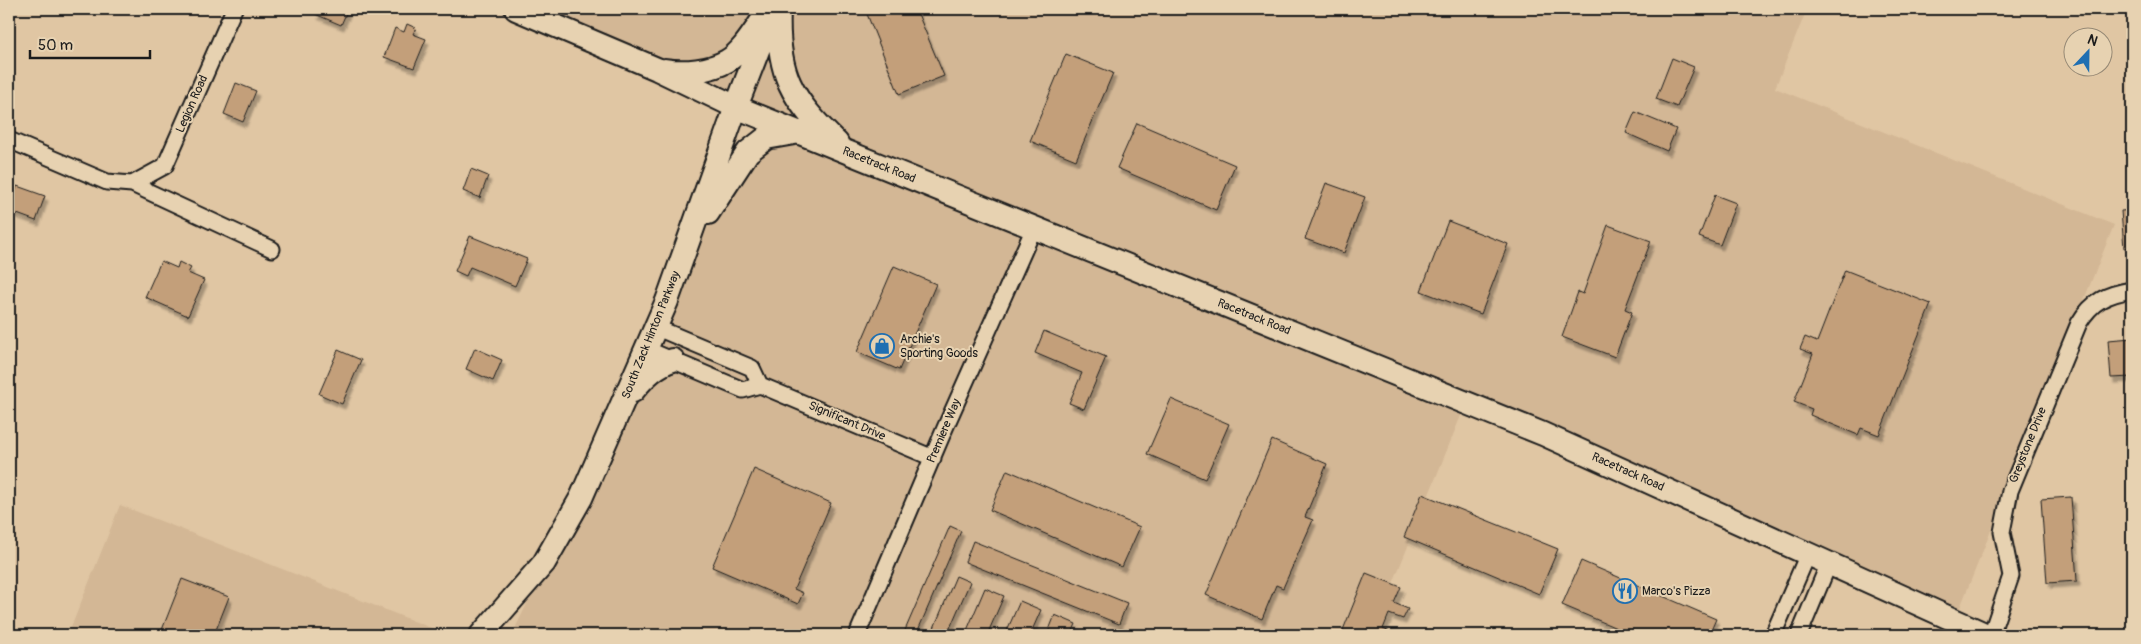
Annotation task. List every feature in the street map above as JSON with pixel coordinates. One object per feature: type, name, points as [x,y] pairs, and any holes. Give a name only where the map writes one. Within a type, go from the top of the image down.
[{"type":"street","name":"Legion Road","points":[[132,184],[165,166],[234,9]]},
{"type":"street","name":"Racetrack Road","points":[[516,9],[657,69],[736,107],[1543,434],[1989,635]]},
{"type":"street","points":[[657,69],[680,72],[728,61],[748,41],[770,9]]},
{"type":"street","name":"South Zack Hinton Parkway","points":[[489,633],[544,563],[581,498],[667,301],[736,107],[774,9]]},
{"type":"street","points":[[779,9],[780,49],[789,87],[818,126],[846,152]]},
{"type":"street","points":[[687,245],[748,152],[766,138],[800,132]]},
{"type":"street","points":[[9,140],[107,182],[132,184],[272,249]]},
{"type":"street","name":"Premiere Way","points":[[857,635],[932,458],[1034,228]]},
{"type":"street","name":"Greystone Drive","points":[[1989,635],[2011,576],[2002,532],[2013,482],[2078,323],[2096,301],[2114,292],[2132,290]]},
{"type":"street","points":[[655,327],[752,368],[760,386]]},
{"type":"street","name":"Significant Drive","points":[[646,348],[743,390],[760,386],[932,458]]},
{"type":"street","points":[[623,404],[644,377],[662,363],[673,360]]},
{"type":"street","points":[[1774,635],[1808,554]]},
{"type":"street","points":[[1799,635],[1829,563]]},
{"type":"shaded area","points":[[523,9],[1807,9],[1775,88],[2114,225],[1953,625],[1462,413],[1372,635],[512,635],[763,112]]},
{"type":"shaded area","points":[[120,505],[449,635],[68,635]]},
{"type":"building","points":[[318,9],[348,9],[341,25],[315,14]]},
{"type":"building","points":[[865,9],[916,9],[944,76],[899,94]]},
{"type":"building","points":[[407,24],[416,28],[413,34],[426,39],[414,68],[384,57],[395,28],[404,32]]},
{"type":"building","points":[[1066,54],[1113,73],[1076,160],[1030,141]]},
{"type":"building","points":[[1672,58],[1694,67],[1677,107],[1656,99]]},
{"type":"building","points":[[236,83],[256,91],[243,122],[224,114]]},
{"type":"building","points":[[1635,112],[1676,129],[1667,151],[1626,133]]},
{"type":"building","points":[[1137,123],[1235,165],[1216,210],[1117,168]]},
{"type":"building","points":[[471,169],[488,176],[480,198],[463,191]]},
{"type":"building","points":[[1326,183],[1365,197],[1344,253],[1305,239]]},
{"type":"building","points":[[17,186],[45,196],[36,221],[9,211]]},
{"type":"building","points":[[1715,195],[1736,203],[1720,245],[1699,237]]},
{"type":"building","points":[[2132,210],[2132,247],[2124,248],[2121,211]]},
{"type":"building","points":[[1448,221],[1508,244],[1481,314],[1421,291]]},
{"type":"building","points":[[1608,225],[1651,241],[1625,309],[1632,312],[1615,357],[1562,337],[1578,292],[1583,294]]},
{"type":"building","points":[[470,236],[527,259],[515,286],[470,267],[466,276],[455,271]]},
{"type":"building","points":[[161,261],[177,268],[179,262],[191,268],[188,273],[204,280],[188,316],[145,297]]},
{"type":"building","points":[[894,266],[936,284],[899,370],[857,352]]},
{"type":"building","points":[[1845,270],[1931,304],[1879,435],[1861,428],[1858,435],[1810,415],[1812,409],[1794,402],[1813,354],[1800,349],[1805,337],[1817,342]]},
{"type":"building","points":[[1044,331],[1106,357],[1084,409],[1069,403],[1082,373],[1035,353]]},
{"type":"building","points":[[2132,338],[2132,377],[2111,378],[2108,340]]},
{"type":"building","points":[[475,348],[502,360],[493,381],[466,369]]},
{"type":"building","points":[[338,350],[361,360],[342,404],[319,394]]},
{"type":"building","points":[[1171,399],[1229,424],[1205,479],[1147,454]]},
{"type":"building","points":[[1272,440],[1327,464],[1305,517],[1313,520],[1283,588],[1276,585],[1262,619],[1206,595]]},
{"type":"building","points":[[754,469],[831,503],[794,589],[803,593],[798,604],[712,567]]},
{"type":"building","points":[[1007,470],[1140,527],[1122,567],[990,510]]},
{"type":"building","points":[[1422,494],[1558,549],[1539,594],[1404,537]]},
{"type":"building","points":[[2071,497],[2077,581],[2047,583],[2041,499]]},
{"type":"building","points":[[950,526],[961,531],[916,635],[903,635]]},
{"type":"building","points":[[973,541],[1127,603],[1119,624],[965,562]]},
{"type":"building","points":[[1581,561],[1716,619],[1709,635],[1633,635],[1562,605]]},
{"type":"building","points":[[1366,573],[1401,587],[1394,603],[1408,609],[1403,619],[1389,614],[1383,629],[1397,635],[1341,635]]},
{"type":"building","points":[[956,576],[970,582],[947,635],[931,635]]},
{"type":"building","points":[[182,579],[229,597],[214,635],[160,635]]},
{"type":"building","points":[[985,588],[1004,596],[987,635],[965,635]]},
{"type":"building","points":[[1020,601],[1041,610],[1030,635],[1005,635]]},
{"type":"building","points":[[1055,615],[1076,624],[1071,635],[1047,635]]},
{"type":"place","name":"Archie's Sporting Goods","points":[[882,346]]},
{"type":"place","name":"Marco's Pizza","points":[[1625,591]]}]
